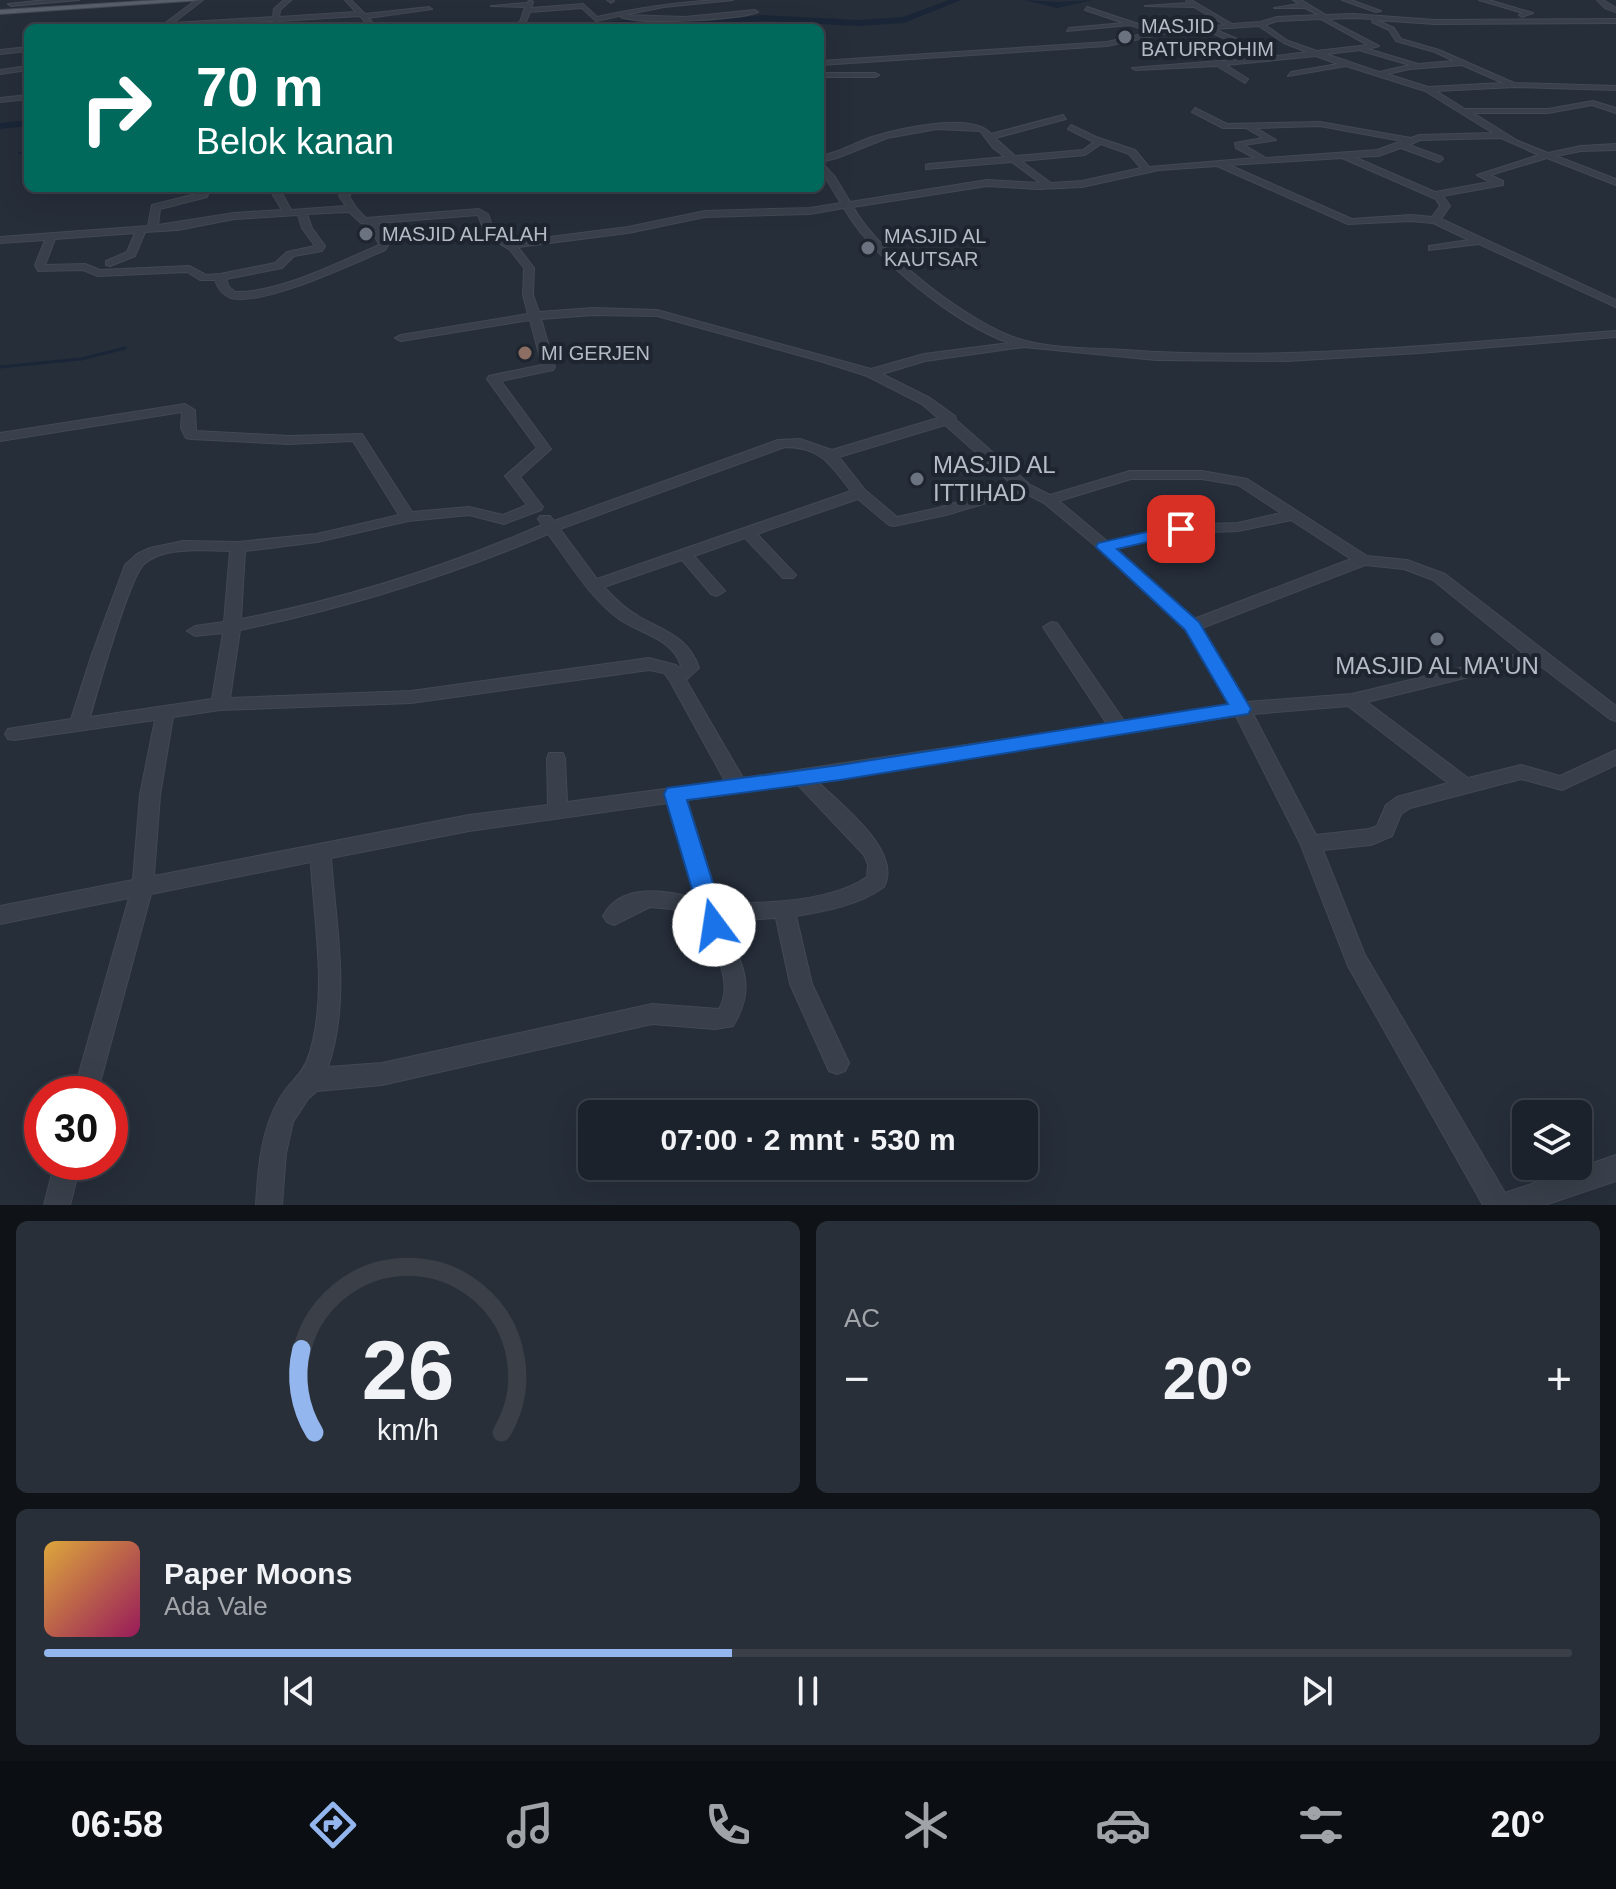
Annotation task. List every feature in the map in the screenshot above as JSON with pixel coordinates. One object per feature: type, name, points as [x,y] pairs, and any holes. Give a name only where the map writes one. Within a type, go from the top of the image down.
[{"type":"main road","points":[[7,6],[199,0]]},
{"type":"street","points":[[7,6],[76,0]]},
{"type":"street","points":[[167,24],[199,0]]},
{"type":"street","points":[[275,24],[277,9],[288,0]]},
{"type":"street","points":[[583,5],[593,18],[672,2],[730,0]]},
{"type":"street","points":[[1296,0],[1376,46]]},
{"type":"street","points":[[1345,0],[1378,11],[1357,16]]},
{"type":"street","points":[[1482,0],[1529,12],[1522,15],[1530,19]]},
{"type":"street","points":[[1600,0],[1607,7],[1616,8]]},
{"type":"street","points":[[351,2],[362,2]]},
{"type":"street","points":[[351,2],[372,24]]},
{"type":"street","points":[[672,2],[684,23]]},
{"type":"street","points":[[1148,6],[1190,3],[1231,25]]},
{"type":"street","points":[[488,5],[619,4]]},
{"type":"street","points":[[520,24],[530,5]]},
{"type":"street","points":[[1277,8],[1304,6]]},
{"type":"street","points":[[204,24],[429,9]]},
{"type":"street","points":[[1087,9],[1159,32]]},
{"type":"street","points":[[615,14],[684,23],[755,12]]},
{"type":"street","points":[[1210,14],[1225,13]]},
{"type":"street","points":[[1357,16],[1386,25],[1397,39],[1466,62],[1515,85]]},
{"type":"street","points":[[824,66],[1107,44],[1159,32],[1260,24],[1271,19],[1357,16],[1443,22],[1530,19],[1616,24]]},
{"type":"street","points":[[1260,24],[1286,42],[1428,89],[1515,143],[1616,182]]},
{"type":"street","points":[[1069,30],[1132,25]]},
{"type":"street","points":[[1204,27],[1277,59]]},
{"type":"street","points":[[1382,33],[1395,33]]},
{"type":"street","points":[[1136,68],[1277,59],[1410,44]]},
{"type":"street","points":[[1358,48],[1421,66]]},
{"type":"street","points":[[0,52],[24,49]]},
{"type":"street","points":[[1378,74],[1466,62]]},
{"type":"street","points":[[1219,64],[1245,81]]},
{"type":"street","points":[[1291,74],[1345,64]]},
{"type":"street","points":[[824,66],[874,71],[824,75]]},
{"type":"street","points":[[0,72],[24,69]]},
{"type":"street","points":[[1433,78],[1459,88]]},
{"type":"street","points":[[1428,89],[1515,85],[1616,88]]},
{"type":"street","points":[[0,100],[24,97]]},
{"type":"street","points":[[1462,111],[1548,111],[1593,103],[1616,111]]},
{"type":"street","points":[[1195,110],[1222,125],[1320,124],[1405,143],[1439,159]]},
{"type":"street","points":[[989,137],[1014,133],[1034,123],[1063,117]]},
{"type":"street","points":[[1247,126],[1272,140],[1239,143],[1239,146],[1266,161]]},
{"type":"street","points":[[1071,127],[1099,142],[1132,152],[1146,169]]},
{"type":"street","points":[[824,161],[901,132],[982,128],[1013,159],[1050,186]]},
{"type":"street","points":[[509,245],[628,230],[705,214],[788,213],[987,183],[1050,186],[1099,181],[1146,169],[1378,153],[1405,143],[1504,135]]},
{"type":"street","points":[[929,167],[1085,152],[1099,142]]},
{"type":"street","points":[[1512,187],[1481,175],[1589,146],[1616,147]]},
{"type":"street","points":[[1343,156],[1445,203],[1435,220]]},
{"type":"street","points":[[1220,164],[1351,222],[1411,218],[1435,220],[1616,304]]},
{"type":"street","points":[[824,166],[833,176],[863,230],[943,300],[999,335],[1022,345]]},
{"type":"street","points":[[1433,195],[1500,183]]},
{"type":"street","points":[[110,263],[131,254],[148,229],[155,207],[204,195],[204,192]]},
{"type":"street","points":[[276,192],[287,211]]},
{"type":"street","points":[[347,192],[344,196],[351,209],[364,221],[373,223],[476,211],[483,214],[490,233],[509,245],[529,268],[528,295],[549,367],[493,379],[544,449],[512,476],[595,585],[625,615],[678,646],[688,659],[690,668],[677,678]]},
{"type":"street","points":[[0,240],[178,227],[234,216],[287,211],[351,209]]},
{"type":"street","points":[[51,236],[41,268],[85,267],[98,273],[189,269],[204,278],[220,277],[278,266],[291,254],[318,249],[320,246],[307,228],[301,210]]},
{"type":"street","points":[[220,277],[223,287],[231,295],[253,295],[278,288],[381,248],[384,244],[373,223]]},
{"type":"street","points":[[1433,248],[1479,241]]},
{"type":"street","points":[[401,338],[535,316],[630,311],[657,313],[871,373],[926,401],[950,419],[1025,488],[1049,500],[1192,626],[1241,709],[1310,843],[1356,959],[1497,1205]]},
{"type":"street","points":[[871,373],[924,358],[1022,345],[1184,358],[1395,353],[1616,334]]},
{"type":"street","points":[[0,437],[185,408],[189,410],[188,428],[191,435],[289,440],[357,437],[408,517]]},
{"type":"street","points":[[831,455],[950,419]]},
{"type":"street","points":[[195,631],[320,608],[407,582],[489,555],[551,527],[783,443],[800,443],[831,455],[860,493],[890,520],[900,522],[1012,489],[1025,488]]},
{"type":"street","points":[[1049,500],[1130,475],[1202,475],[1242,482],[1363,560],[1407,565],[1439,577],[1616,715]]},
{"type":"street","points":[[595,585],[860,493]]},
{"type":"street","points":[[78,725],[133,565],[145,555],[204,545],[238,547],[317,538],[408,517],[469,511],[504,520],[536,507]]},
{"type":"street","points":[[1104,547],[1181,529],[1238,527],[1294,515]]},
{"type":"street","points":[[746,531],[788,575]]},
{"type":"street","points":[[220,704],[232,626],[238,547]]},
{"type":"street","points":[[684,553],[717,591]]},
{"type":"street","points":[[1192,626],[1363,560]]},
{"type":"street","points":[[1051,627],[1119,727]]},
{"type":"street","points":[[0,915],[469,823],[802,777],[1241,709],[1352,700],[1537,655]]},
{"type":"street","points":[[14,734],[220,704],[411,697],[658,664],[670,669],[677,678],[737,785]]},
{"type":"street","points":[[1352,700],[1465,786]]},
{"type":"street","points":[[90,1076],[143,886],[150,795],[165,714]]},
{"type":"street","points":[[1310,843],[1371,837],[1385,831],[1393,810],[1404,802],[1521,772],[1562,783],[1616,757]]},
{"type":"street","points":[[556,758],[558,811]]},
{"type":"street","points":[[614,916],[632,902],[645,897],[661,897],[711,912],[741,913],[854,895],[877,881],[878,865],[873,851],[802,777]]},
{"type":"street","points":[[269,1205],[281,1121],[295,1092],[312,1080],[382,1074],[652,1014],[677,1011],[703,1020],[725,1019],[735,1007],[737,984],[675,794]]},
{"type":"street","points":[[312,1080],[324,1052],[332,1003],[321,852]]},
{"type":"street","points":[[784,908],[801,984],[837,1063]]},
{"type":"street","points":[[1507,1205],[1616,1168]]},
{"type":"street","points":[[57,1205],[63,1180]]},
{"type":"waterway","points":[[708,24],[763,18],[858,23],[904,20],[957,0]]},
{"type":"waterway","points":[[1028,0],[1057,5],[1089,0]]},
{"type":"waterway","points":[[611,24],[708,24]]},
{"type":"waterway","points":[[0,126],[24,123]]},
{"type":"waterway","points":[[19,153],[24,152]]},
{"type":"waterway","points":[[0,367],[81,359],[125,348]]},
{"type":"place","name":"MASJID BATURROHIM","points":[[1125,37]]},
{"type":"place","name":"MASJID ALFALAH","points":[[366,234]]},
{"type":"place","name":"MASJID AL KAUTSAR","points":[[868,248]]},
{"type":"place","name":"MI GERJEN","points":[[525,353]]},
{"type":"place","name":"MASJID AL ITTIHAD","points":[[917,479]]},
{"type":"place","name":"MASJID AL MA'UN","points":[[1437,639]]},
{"type":"route","points":[[714,925],[675,794],[840,772],[1241,709],[1192,626],[1104,547],[1181,529]]}]
